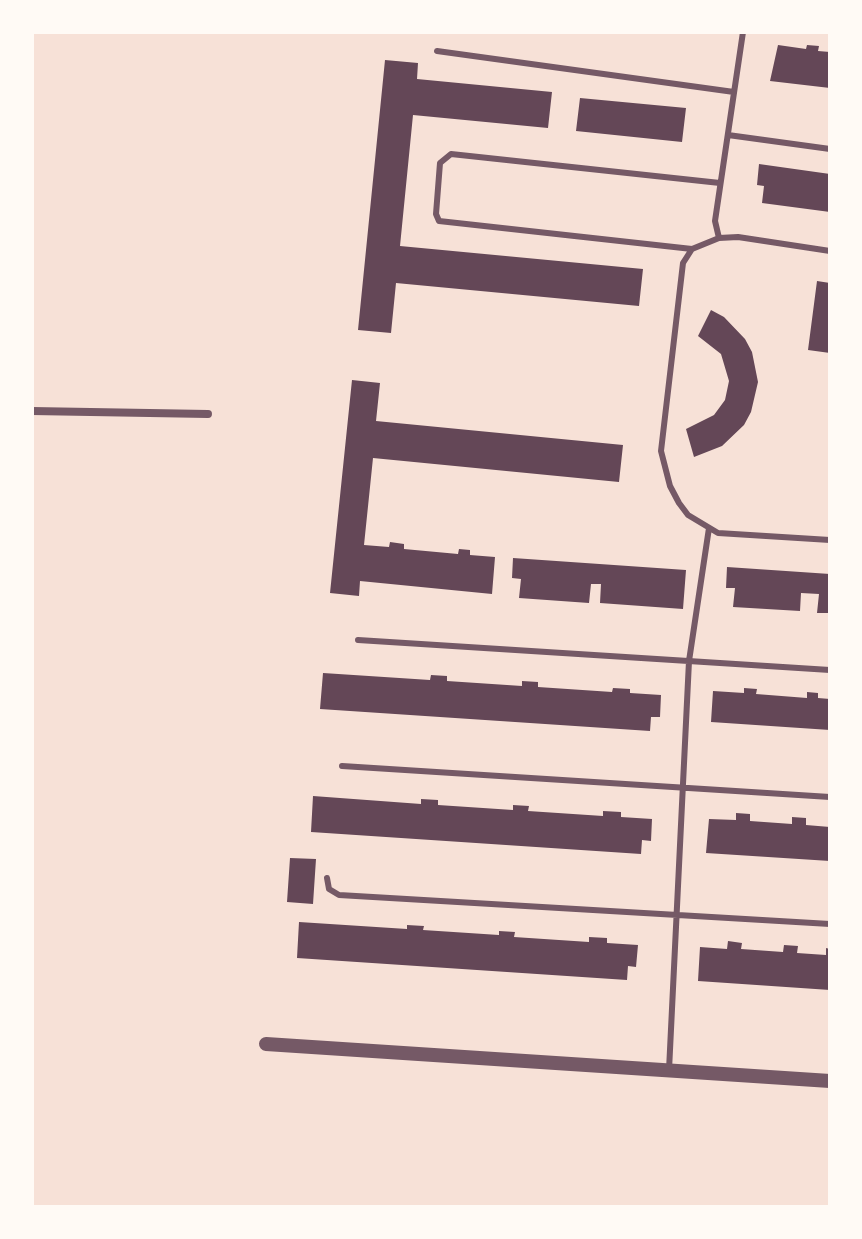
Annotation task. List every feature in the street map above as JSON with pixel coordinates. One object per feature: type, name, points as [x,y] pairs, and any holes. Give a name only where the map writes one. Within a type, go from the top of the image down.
[{"type":"street","points":[[32,411],[208,414]]},
{"type":"street","points":[[266,1044],[830,1081]]},
{"type":"lane","points":[[719,238],[715,221],[743,32]]},
{"type":"lane","points":[[437,51],[734,92]]},
{"type":"lane","points":[[728,135],[830,149]]},
{"type":"lane","points":[[720,183],[451,154],[440,163],[436,214],[439,221],[692,249],[719,238],[738,237],[830,251]]},
{"type":"lane","points":[[692,249],[683,263],[661,451],[670,486],[688,515],[718,533],[830,540]]},
{"type":"lane","points":[[669,1071],[689,661],[709,528]]},
{"type":"lane","points":[[358,640],[830,670]]},
{"type":"lane","points":[[342,766],[830,797]]},
{"type":"lane","points":[[327,878],[329,889],[339,895],[830,924]]},
{"type":"building","points":[[778,45],[806,49],[807,45],[819,46],[818,51],[830,52],[830,88],[770,81]]},
{"type":"building","points":[[385,60],[418,63],[417,79],[552,92],[548,128],[413,115],[400,246],[643,269],[639,306],[396,283],[391,333],[358,330]]},
{"type":"building","points":[[580,98],[686,108],[682,142],[576,131]]},
{"type":"building","points":[[759,164],[830,174],[830,212],[762,203],[764,186],[757,185]]},
{"type":"building","points":[[817,281],[830,283],[830,353],[808,350]]},
{"type":"building","points":[[711,310],[724,317],[745,339],[752,352],[758,382],[751,412],[744,425],[722,446],[694,457],[686,429],[714,415],[725,400],[729,381],[721,354],[698,336]]},
{"type":"building","points":[[352,380],[380,383],[376,421],[623,445],[619,482],[373,458],[364,545],[389,547],[390,542],[404,544],[404,549],[458,554],[459,549],[470,550],[470,555],[495,557],[492,594],[360,581],[359,596],[330,593]]},
{"type":"building","points":[[513,558],[686,570],[683,609],[600,603],[601,584],[591,584],[589,603],[519,598],[521,579],[512,578]]},
{"type":"building","points":[[727,567],[830,574],[830,613],[817,613],[819,594],[801,593],[800,611],[733,607],[735,588],[726,588]]},
{"type":"building","points":[[323,673],[430,680],[431,675],[447,676],[447,681],[522,686],[522,681],[538,682],[538,687],[612,692],[613,688],[630,689],[630,693],[661,695],[660,717],[651,717],[650,731],[320,709]]},
{"type":"building","points":[[744,688],[757,689],[756,694],[807,698],[807,692],[818,693],[818,698],[830,699],[830,730],[711,722],[713,691],[744,693]]},
{"type":"building","points":[[313,796],[421,804],[421,799],[438,800],[438,805],[513,810],[513,805],[529,806],[528,811],[603,816],[603,811],[621,812],[621,817],[652,819],[651,841],[642,840],[641,854],[311,832]]},
{"type":"building","points":[[736,813],[750,814],[750,821],[792,824],[792,817],[806,818],[806,825],[830,827],[830,861],[706,853],[709,819],[736,820]]},
{"type":"building","points":[[290,858],[316,859],[313,904],[287,902]]},
{"type":"building","points":[[299,922],[407,929],[407,925],[424,926],[423,930],[499,935],[499,931],[515,932],[514,937],[589,942],[589,937],[607,938],[607,943],[638,945],[636,967],[628,966],[627,980],[297,958]]},
{"type":"building","points":[[728,941],[742,943],[741,949],[783,952],[784,945],[798,946],[797,953],[826,955],[826,948],[830,949],[830,990],[698,981],[700,947],[727,949]]}]
